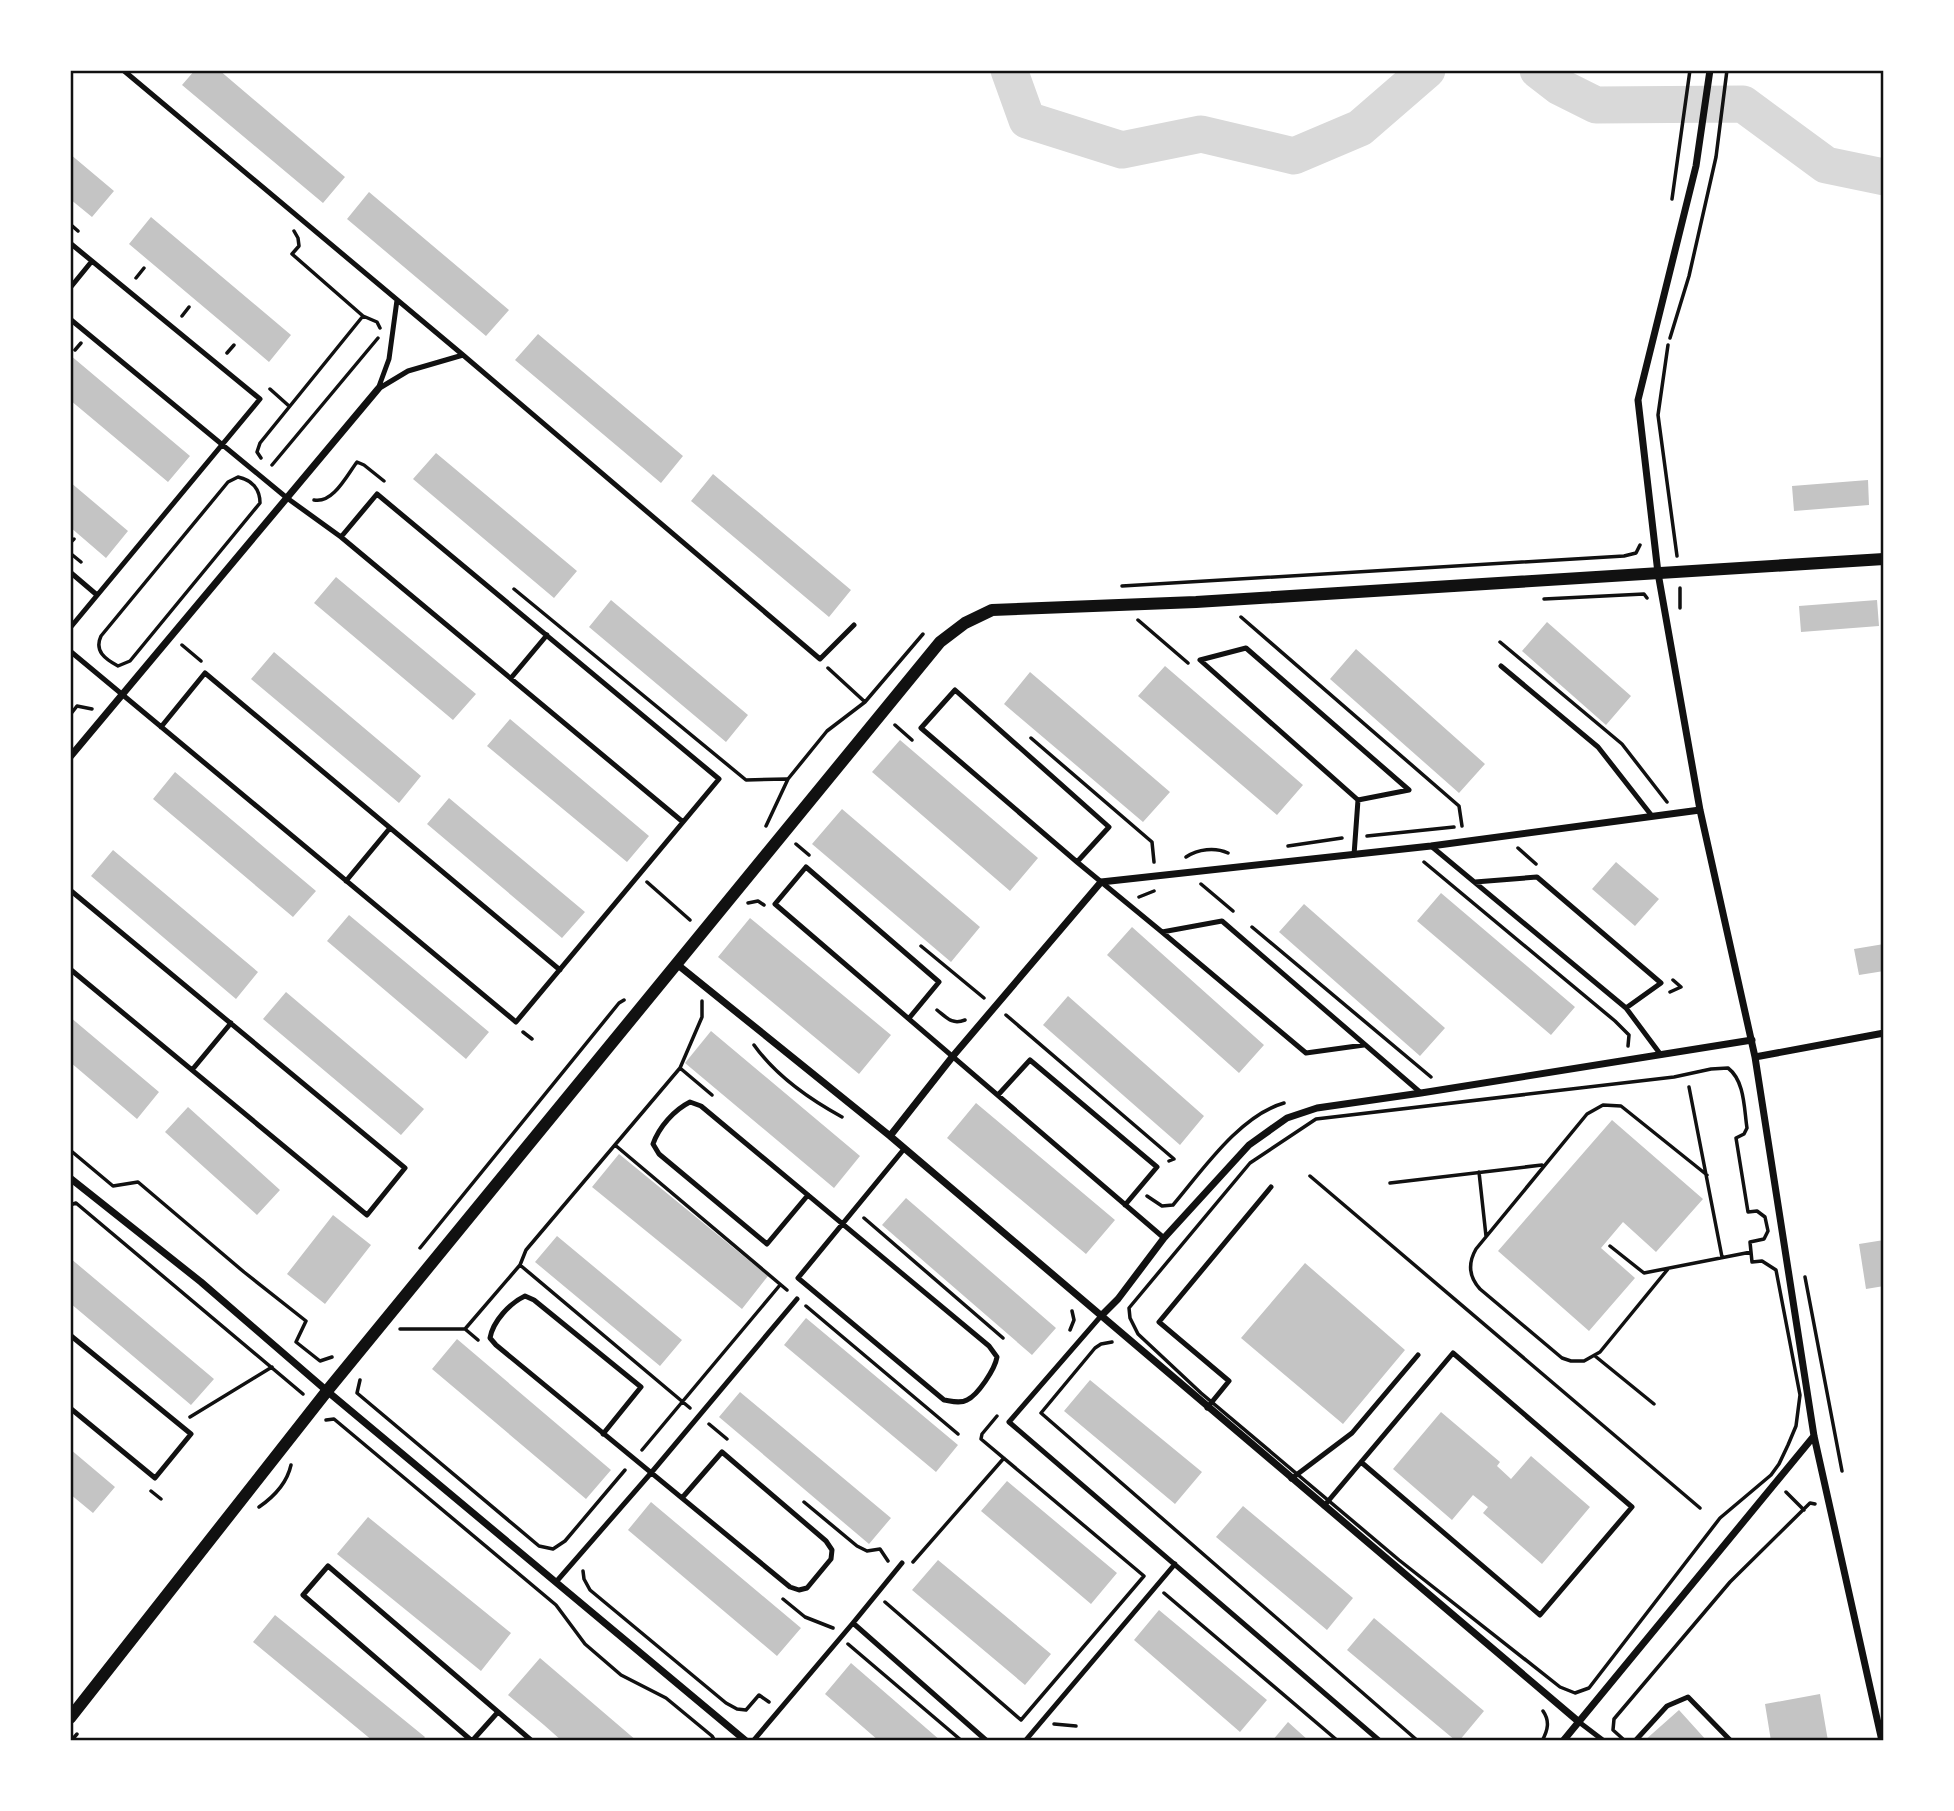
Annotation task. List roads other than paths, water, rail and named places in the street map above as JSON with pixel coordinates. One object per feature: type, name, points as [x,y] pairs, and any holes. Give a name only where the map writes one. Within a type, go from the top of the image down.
[{"type":"street","points":[[1710,70],[1696,166],[1638,400],[1658,573],[1700,810],[1752,1040],[1814,1436],[1882,1741]]},
{"type":"street","points":[[70,757],[377,389]]},
{"type":"street","points":[[70,1718],[327,1391],[940,642],[965,623],[992,610],[1196,602],[1884,559]]},
{"type":"street","points":[[890,1136],[953,1056],[1101,882],[1431,846],[1700,810]]},
{"type":"street","points":[[678,965],[890,1136],[1294,1476],[1579,1722]]},
{"type":"street","points":[[1755,1057],[1884,1033]]},
{"type":"street","points":[[1101,1316],[1118,1299],[1164,1238],[1249,1144],[1287,1118],[1317,1108],[1752,1040]]},
{"type":"street","points":[[70,1178],[201,1282],[327,1391],[746,1741]]},
{"type":"street","points":[[1563,1741],[1814,1436]]},
{"type":"lane","points":[[122,70],[463,355],[820,659],[854,625]]},
{"type":"lane","points":[[70,243],[260,399],[70,628]]},
{"type":"lane","points":[[70,288],[92,261]]},
{"type":"lane","points":[[377,389],[389,359],[397,300]]},
{"type":"lane","points":[[70,319],[288,498],[341,537],[683,822]]},
{"type":"lane","points":[[377,389],[408,371],[463,355]]},
{"type":"lane","points":[[70,651],[516,1022],[719,779],[377,494],[341,537]]},
{"type":"lane","points":[[70,572],[97,595]]},
{"type":"lane","points":[[511,678],[547,635]]},
{"type":"lane","points":[[1246,648],[1409,790],[1358,800],[1338,782],[1200,660],[1246,648]]},
{"type":"lane","points":[[1501,666],[1598,747],[1651,816]]},
{"type":"lane","points":[[161,726],[205,673],[560,970]]},
{"type":"lane","points":[[1077,862],[1109,827],[954,690],[921,727],[1077,862],[1306,1053],[1364,1045]]},
{"type":"lane","points":[[1354,855],[1358,800]]},
{"type":"lane","points":[[346,881],[390,828]]},
{"type":"lane","points":[[1431,846],[1626,1007],[1661,1055]]},
{"type":"lane","points":[[910,1017],[939,982],[806,867],[775,904],[1164,1238]]},
{"type":"lane","points":[[1475,883],[1537,877],[1661,983],[1626,1007]]},
{"type":"lane","points":[[70,890],[405,1168],[367,1215],[70,969]]},
{"type":"lane","points":[[1162,932],[1222,921],[1421,1093]]},
{"type":"lane","points":[[192,1070],[231,1023]]},
{"type":"lane","points":[[998,1095],[1030,1060],[1157,1167],[1125,1205]]},
{"type":"lane","points":[[808,1195],[767,1244],[659,1154],[653,1144],[656,1134],[679,1107],[690,1102],[701,1106],[808,1195],[844,1225],[989,1346],[997,1357],[995,1368],[968,1400],[957,1403],[944,1400],[799,1278],[844,1225],[904,1149]]},
{"type":"lane","points":[[1210,1405],[1229,1381],[1159,1322],[1271,1187]]},
{"type":"lane","points":[[603,1434],[641,1387],[534,1300],[525,1296],[514,1301],[492,1329],[490,1338],[603,1434],[634,1460],[790,1587],[799,1590],[807,1588],[831,1559],[832,1550],[826,1541],[722,1452],[682,1498]]},
{"type":"lane","points":[[556,1582],[797,1298]]},
{"type":"lane","points":[[1101,1316],[1009,1422],[1380,1741]]},
{"type":"lane","points":[[70,1335],[191,1434],[155,1478],[70,1408]]},
{"type":"lane","points":[[1326,1504],[1361,1462],[1453,1353],[1632,1507],[1540,1615],[1361,1462]]},
{"type":"lane","points":[[1294,1476],[1352,1433],[1418,1355]]},
{"type":"lane","points":[[753,1741],[902,1563]]},
{"type":"lane","points":[[1025,1741],[1175,1564]]},
{"type":"lane","points":[[498,1712],[472,1741],[303,1595],[328,1566],[532,1741]]},
{"type":"lane","points":[[853,1623],[987,1741]]},
{"type":"lane","points":[[1635,1741],[1667,1706],[1688,1697],[1731,1741]]},
{"type":"lane","points":[[1579,1722],[1604,1741]]},
{"type":"waterway","points":[[1009,70],[1027,120],[1122,150],[1201,134],[1294,156],[1360,128],[1427,70]]},
{"type":"waterway","points":[[1538,70],[1560,87],[1596,105],[1743,104],[1826,165],[1884,177]]}]
